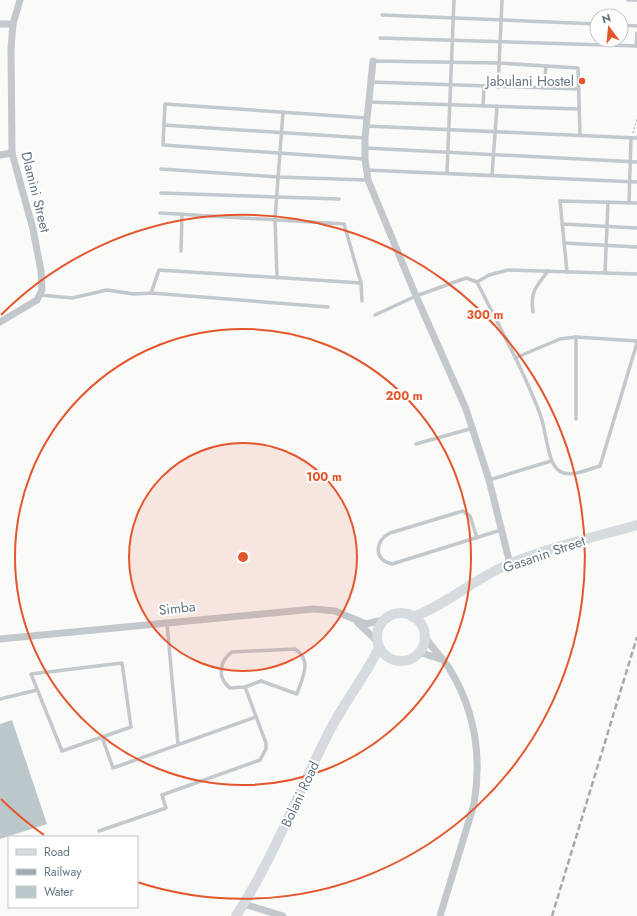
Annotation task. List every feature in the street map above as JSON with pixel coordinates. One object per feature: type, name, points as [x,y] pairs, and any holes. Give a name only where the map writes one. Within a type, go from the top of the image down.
[{"type":"street","name":"Dlamini Street","points":[[20,0],[13,24],[10,77],[12,153],[36,242],[42,277],[40,295]]},
{"type":"street","points":[[0,24],[13,24]]},
{"type":"street","points":[[373,61],[364,148],[368,180],[473,428],[489,480],[510,564]]},
{"type":"street","points":[[0,155],[12,153]]},
{"type":"street","points":[[1,319],[34,303],[40,295]]},
{"type":"street","name":"Gasanin Street","points":[[413,616],[436,607],[474,583],[510,564],[637,525]]},
{"type":"street","name":"Gasanin Street","points":[[424,632],[429,614],[436,607]]},
{"type":"street","name":"Simba","points":[[0,639],[167,622],[322,609],[335,611],[355,621]]},
{"type":"street","points":[[355,621],[366,624],[383,620],[396,613],[413,616],[457,683],[470,715],[474,733],[478,767],[474,804],[440,916]]},
{"type":"street","points":[[378,644],[378,628],[383,620]]},
{"type":"street","points":[[355,621],[378,644],[388,658],[403,661],[412,658],[419,652],[423,646],[424,632]]},
{"type":"street","name":"Bolani Road","points":[[366,674],[378,644]]},
{"type":"street","points":[[419,652],[442,660]]},
{"type":"street","name":"Bolani Road","points":[[236,916],[244,904],[284,829],[328,735],[346,702],[366,674],[376,665],[388,658]]},
{"type":"street","points":[[244,904],[283,916]]},
{"type":"lane","points":[[447,173],[454,0]]},
{"type":"lane","points":[[628,0],[637,0]]},
{"type":"lane","points":[[498,87],[502,1]]},
{"type":"lane","points":[[382,15],[589,24]]},
{"type":"lane","points":[[380,38],[453,39],[636,46],[637,33]]},
{"type":"lane","points":[[373,61],[498,64],[578,68],[580,135]]},
{"type":"lane","points":[[544,88],[546,66]]},
{"type":"lane","points":[[370,82],[579,89]]},
{"type":"lane","points":[[483,106],[484,86]]},
{"type":"lane","points":[[368,102],[579,109]]},
{"type":"lane","points":[[365,159],[163,145],[165,104],[367,118]]},
{"type":"lane","points":[[492,175],[497,106]]},
{"type":"lane","points":[[277,278],[275,219],[283,112]]},
{"type":"lane","points":[[164,125],[365,138]]},
{"type":"lane","points":[[366,126],[637,138]]},
{"type":"lane","points":[[629,203],[631,138]]},
{"type":"lane","points":[[364,148],[637,162]]},
{"type":"lane","points":[[161,169],[278,177],[368,180]]},
{"type":"lane","points":[[366,170],[637,182]]},
{"type":"lane","points":[[160,193],[339,199]]},
{"type":"lane","points":[[567,272],[560,201],[637,203]]},
{"type":"lane","points":[[605,273],[608,202]]},
{"type":"lane","points":[[160,213],[344,224],[361,283],[362,301]]},
{"type":"lane","points":[[181,251],[182,214]]},
{"type":"lane","points":[[562,224],[637,228]]},
{"type":"lane","points":[[564,243],[637,247]]},
{"type":"lane","points":[[151,293],[160,270],[361,283]]},
{"type":"lane","points":[[477,282],[489,275],[508,270],[637,274]]},
{"type":"lane","points":[[533,312],[531,298],[548,271]]},
{"type":"lane","points":[[375,316],[416,296],[466,278],[477,282],[515,358],[541,416],[551,461],[557,470],[565,474],[575,474],[600,466],[636,354],[637,342],[576,337],[552,341],[515,358]]},
{"type":"lane","points":[[40,295],[72,298],[107,290],[134,294],[151,293],[328,307]]},
{"type":"lane","points":[[576,337],[576,419]]},
{"type":"lane","points":[[416,444],[473,428]]},
{"type":"lane","points":[[489,480],[551,461]]},
{"type":"lane","points":[[477,538],[470,516],[463,511],[390,533],[378,542],[382,559],[392,564],[477,538],[502,530]]},
{"type":"lane","points":[[167,622],[178,744]]},
{"type":"lane","points":[[295,649],[301,653],[306,660],[306,668],[297,694],[261,681],[245,687],[230,688],[224,684],[221,668],[222,662],[225,657],[232,652],[295,649]]},
{"type":"lane","points":[[122,663],[131,727],[102,737],[62,751],[31,674],[122,663]]},
{"type":"lane","points":[[99,832],[166,808],[162,795],[260,760],[266,749],[245,687]]},
{"type":"lane","points":[[0,699],[38,690]]},
{"type":"lane","points":[[102,737],[113,768],[256,717]]},
{"type":"path","points":[[631,138],[637,119]]},
{"type":"water","points":[[12,720],[47,824],[0,839],[0,724]]},
{"type":"railway","points":[[552,916],[637,637]]},
{"type":"place","name":"Jabulani Hostel","points":[[582,81]]}]
